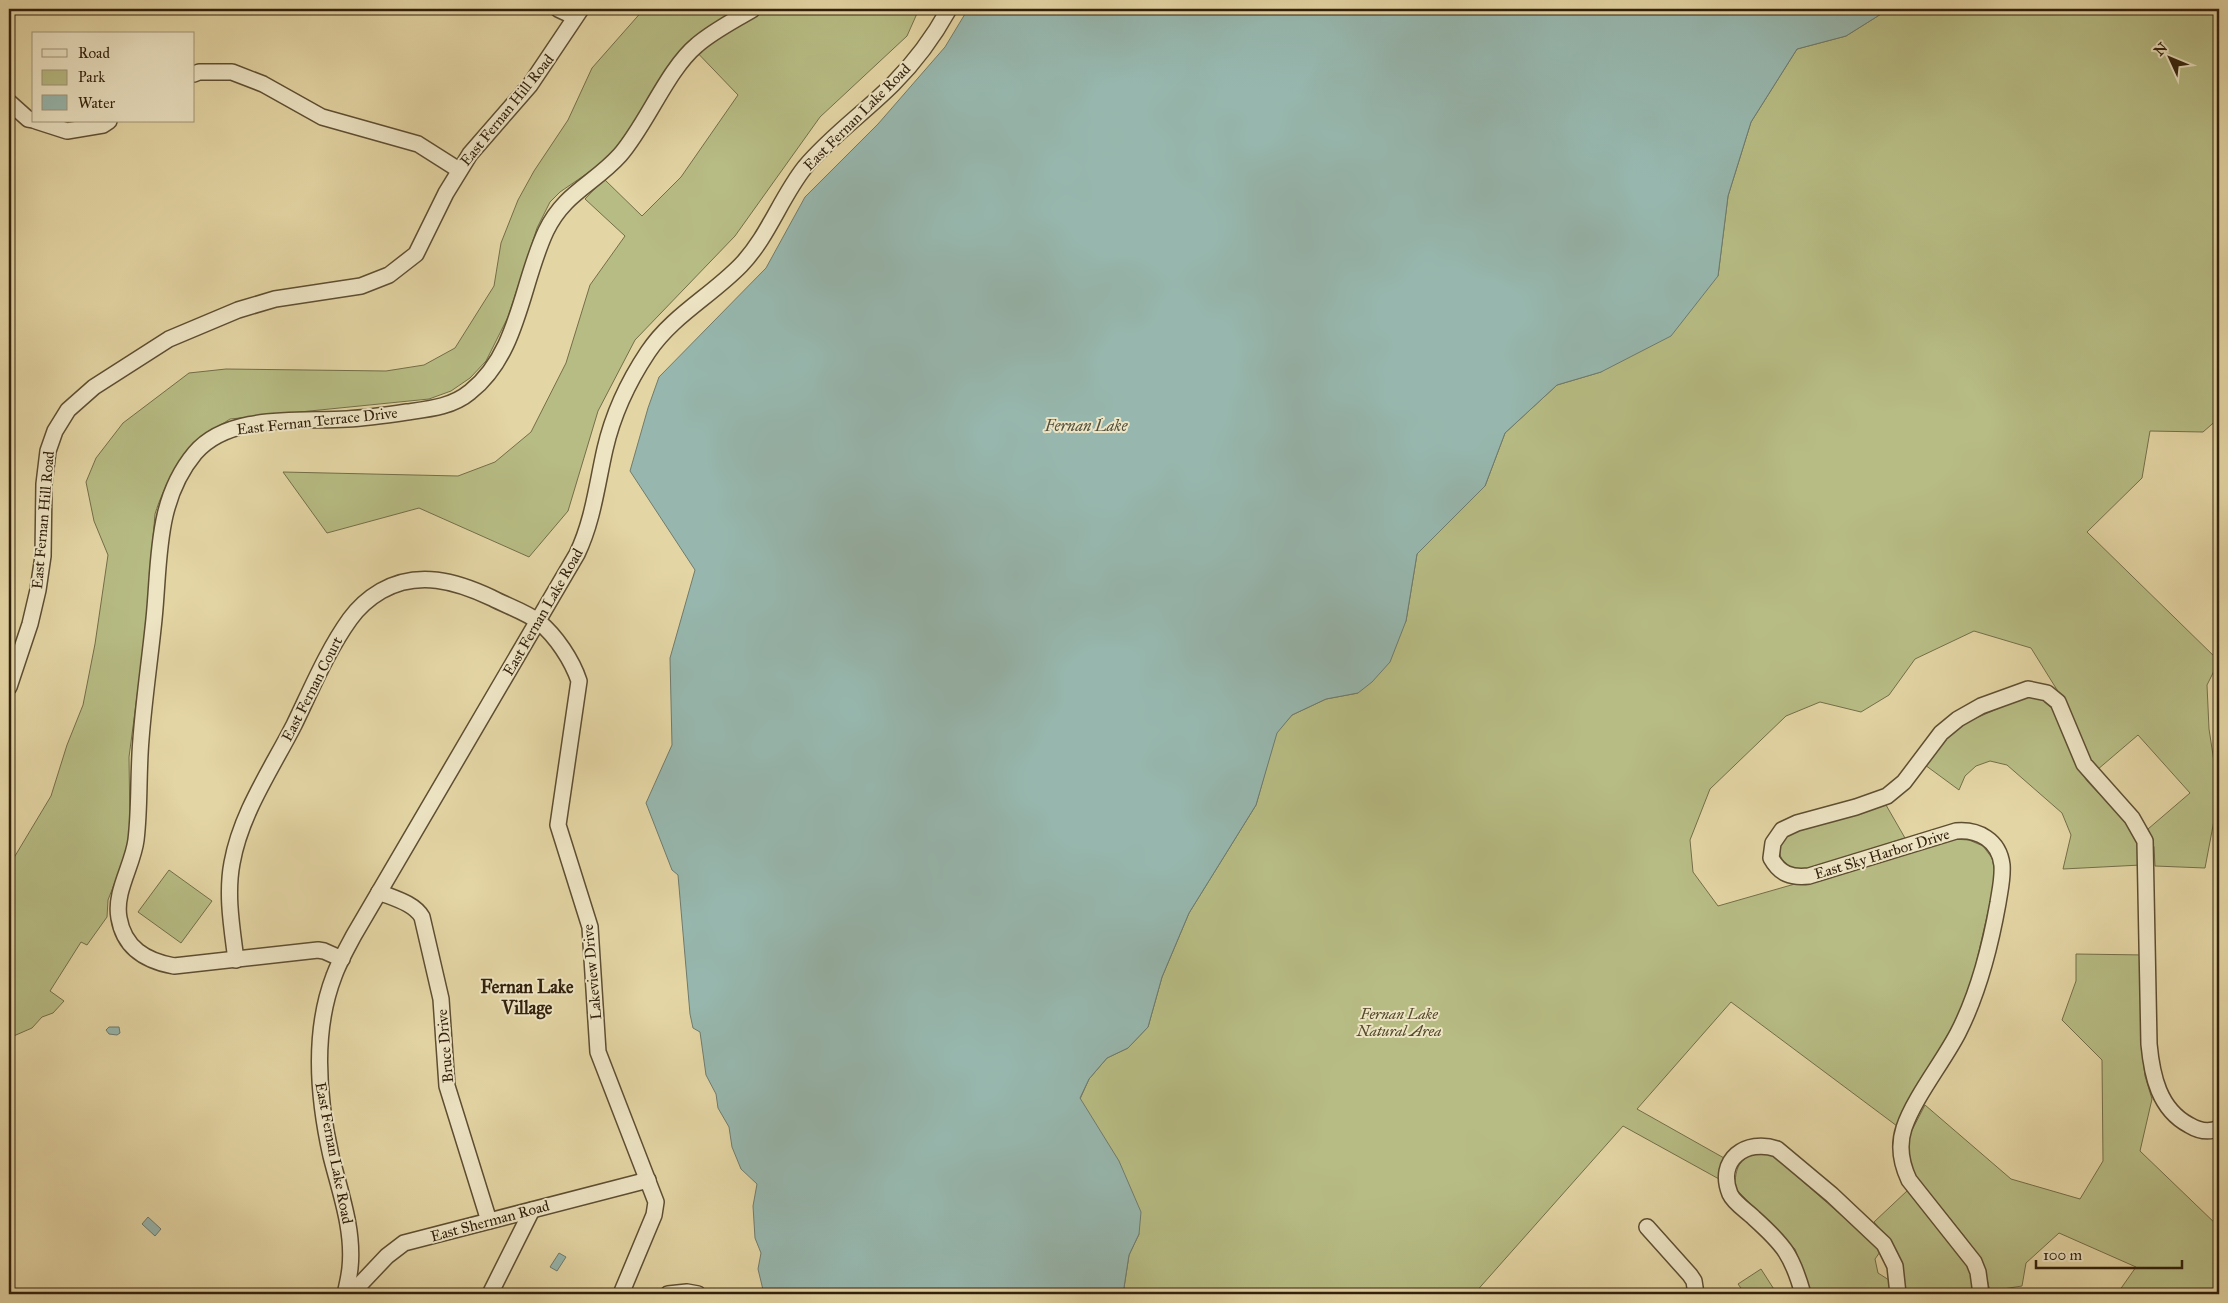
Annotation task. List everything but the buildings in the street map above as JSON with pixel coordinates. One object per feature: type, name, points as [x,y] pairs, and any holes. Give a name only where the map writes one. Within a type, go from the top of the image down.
[{"type":"street","points":[[558,9],[578,13]]},
{"type":"street","name":"East Fernan Terrace Drive","points":[[342,959],[318,950],[182,966],[158,963],[146,958],[130,946],[124,935],[118,914],[118,902],[134,852],[136,837],[140,740],[162,532],[170,494],[176,481],[194,454],[206,442],[229,430],[280,422],[349,419],[428,409],[451,404],[473,390],[484,378],[505,346],[519,312],[532,264],[546,231],[562,204],[572,194],[594,180],[622,153],[673,75],[696,45],[753,9]]},
{"type":"street","name":"East Fernan Lake Road","points":[[345,1294],[350,1268],[350,1239],[331,1154],[319,1080],[319,1052],[328,993],[342,959],[584,540],[612,422],[625,391],[644,357],[675,321],[743,263],[806,166],[824,146],[892,85],[924,48],[949,9]]},
{"type":"street","name":"East Fernan Hill Road","points":[[9,687],[30,624],[38,590],[43,556],[44,484],[48,451],[55,431],[68,410],[94,387],[160,344],[238,310],[275,299],[361,286],[389,275],[416,254],[459,170],[482,138],[530,85],[550,58],[578,13]]},
{"type":"street","points":[[195,74],[232,72],[263,84],[322,117],[418,144],[459,170]]},
{"type":"street","points":[[9,102],[28,119],[32,120]]},
{"type":"street","points":[[38,122],[67,131],[103,125],[108,122]]},
{"type":"street","name":"East Fernan Court","points":[[236,960],[230,890],[232,864],[240,831],[322,669],[352,616],[370,598],[400,582],[436,579],[467,587],[538,622]]},
{"type":"street","name":"Lakeview Drive","points":[[538,622],[558,644],[575,669],[579,681],[558,825],[590,927],[598,1052],[657,1206],[621,1294]]},
{"type":"street","name":"East Sky Harbor Drive","points":[[1981,1294],[1978,1272],[1974,1262],[1909,1180],[1904,1171],[1901,1149],[1905,1126],[1958,1033],[1983,971],[1994,925],[2002,877],[2002,864],[1998,853],[1992,843],[1976,832],[1956,831],[1809,876],[1796,877],[1782,872],[1771,858],[1773,843],[1782,830],[1797,823],[1856,807],[1887,796],[1904,782],[1948,726],[1981,706],[2028,689],[2047,693],[2058,702],[2065,715],[2084,764],[2132,818],[2145,841],[2149,1044],[2151,1070],[2155,1083],[2165,1103],[2178,1118],[2194,1128],[2204,1131],[2213,1131],[2219,1128]]},
{"type":"street","name":"Bruce Drive","points":[[379,892],[408,904],[417,910],[422,917],[441,999],[447,1086],[489,1221]]},
{"type":"street","points":[[1804,1294],[1795,1265],[1785,1248],[1730,1194],[1728,1169],[1735,1156],[1748,1147],[1757,1145],[1777,1149],[1875,1234],[1890,1252],[1895,1266],[1898,1294]]},
{"type":"street","name":"East Sherman Road","points":[[351,1294],[399,1246],[648,1180]]},
{"type":"street","points":[[490,1294],[532,1210]]},
{"type":"street","points":[[1647,1227],[1690,1275],[1694,1281],[1696,1294]]},
{"type":"street","points":[[668,1294],[687,1292],[698,1294]]},
{"type":"green space","points":[[644,9],[919,9],[907,36],[820,117],[735,236],[635,340],[598,411],[568,511],[529,557],[419,508],[327,533],[283,472],[458,476],[495,462],[531,432],[566,363],[590,285],[625,236],[585,199],[604,179],[642,216],[681,177],[738,95],[689,44],[608,159],[560,192],[550,202],[537,228],[508,317],[486,361],[470,378],[451,391],[429,399],[230,419],[207,433],[190,449],[169,480],[155,514],[145,635],[129,757],[130,829],[125,856],[108,900],[107,917],[87,945],[81,942],[50,991],[64,1001],[53,1013],[42,1017],[32,1028],[9,1038],[9,866],[51,796],[67,745],[83,705],[95,644],[108,555],[94,521],[86,482],[96,458],[123,423],[189,373],[226,369],[386,371],[424,365],[455,348],[494,286],[501,243],[518,200],[534,171],[568,120],[592,68]]},
{"type":"green space","name":"Fernan Lake Natural Area","points":[[1889,9],[2219,9],[2219,418],[2203,432],[2150,431],[2142,478],[2087,532],[2219,661],[2207,685],[2209,729],[2219,794],[2205,868],[2155,866],[2154,847],[2148,829],[2190,793],[2138,735],[2097,770],[2082,746],[2059,693],[2031,648],[1974,631],[1915,659],[1889,695],[1861,712],[1820,702],[1786,716],[1710,789],[1690,840],[1693,872],[1718,906],[1952,839],[1969,840],[1983,846],[1992,858],[1996,877],[1972,981],[1959,1016],[1914,1092],[1897,1126],[1731,1002],[1637,1109],[1724,1158],[1719,1179],[1623,1126],[1474,1294],[1123,1294],[1129,1255],[1139,1234],[1080,1099],[1089,1079],[1107,1058],[1128,1048],[1148,1027],[1162,977],[1189,913],[1256,805],[1276,733],[1292,715],[1326,699],[1358,693],[1406,621],[1417,554],[1485,486],[1505,433],[1557,385],[1601,372],[1718,276],[1728,196],[1751,122],[1797,49],[1846,36]]},
{"type":"green space","points":[[2027,696],[2042,700],[2054,710],[2076,765],[2087,781],[2132,829],[2140,847],[2141,865],[2063,869],[2071,835],[2062,813],[2007,765],[1990,761],[1976,766],[1965,776],[1959,790],[1925,765],[1946,739],[1967,722]]},
{"type":"green space","points":[[1886,805],[1905,838],[1802,871],[1793,868],[1782,860],[1780,848],[1782,842],[1794,831]]},
{"type":"green space","points":[[169,870],[212,901],[181,943],[138,912]]},
{"type":"green space","points":[[2076,954],[2145,955],[2142,1050],[2145,1076],[2152,1099],[2140,1151],[2219,1227],[2219,1294],[2117,1294],[2136,1267],[2059,1233],[2026,1263],[2022,1286],[1990,1291],[1983,1264],[1965,1237],[1914,1174],[1908,1157],[1910,1134],[1925,1105],[2011,1179],[2080,1199],[2103,1161],[2102,1060],[2062,1020],[2076,981]]},
{"type":"green space","points":[[1759,1150],[1775,1157],[1875,1245],[1880,1252],[1875,1259],[1878,1273],[1889,1280],[1890,1294],[1812,1294],[1795,1249],[1735,1188],[1737,1169],[1743,1160]]},
{"type":"green space","points":[[1908,1190],[1965,1261],[1973,1277],[1975,1294],[1905,1294],[1897,1255],[1874,1222]]},
{"type":"green space","points":[[1761,1269],[1777,1294],[1745,1294],[1738,1284]]},
{"type":"water","name":"Fernan Lake","points":[[968,9],[1889,9],[1846,36],[1797,49],[1751,122],[1728,196],[1718,276],[1671,336],[1601,372],[1557,385],[1505,433],[1485,486],[1417,554],[1406,621],[1390,662],[1372,682],[1358,693],[1326,699],[1292,715],[1277,733],[1256,805],[1189,913],[1162,977],[1148,1027],[1128,1048],[1107,1058],[1089,1079],[1080,1098],[1119,1161],[1141,1212],[1139,1234],[1129,1255],[1123,1294],[764,1294],[758,1269],[761,1253],[755,1238],[753,1206],[757,1184],[741,1169],[732,1147],[729,1127],[718,1108],[716,1094],[706,1075],[700,1032],[693,1028],[690,1014],[678,875],[672,870],[646,803],[672,745],[670,658],[695,570],[630,471],[659,377],[766,268],[805,197],[878,124],[945,47]]},
{"type":"water","points":[[109,1027],[119,1027],[120,1033],[117,1035],[109,1034],[106,1030]]},
{"type":"water","points":[[148,1217],[161,1229],[155,1236],[142,1224]]},
{"type":"water","points":[[559,1253],[566,1257],[557,1271],[550,1267]]},
{"type":"district","name":"Fernan Lake Village","points":[[527,998]]}]
